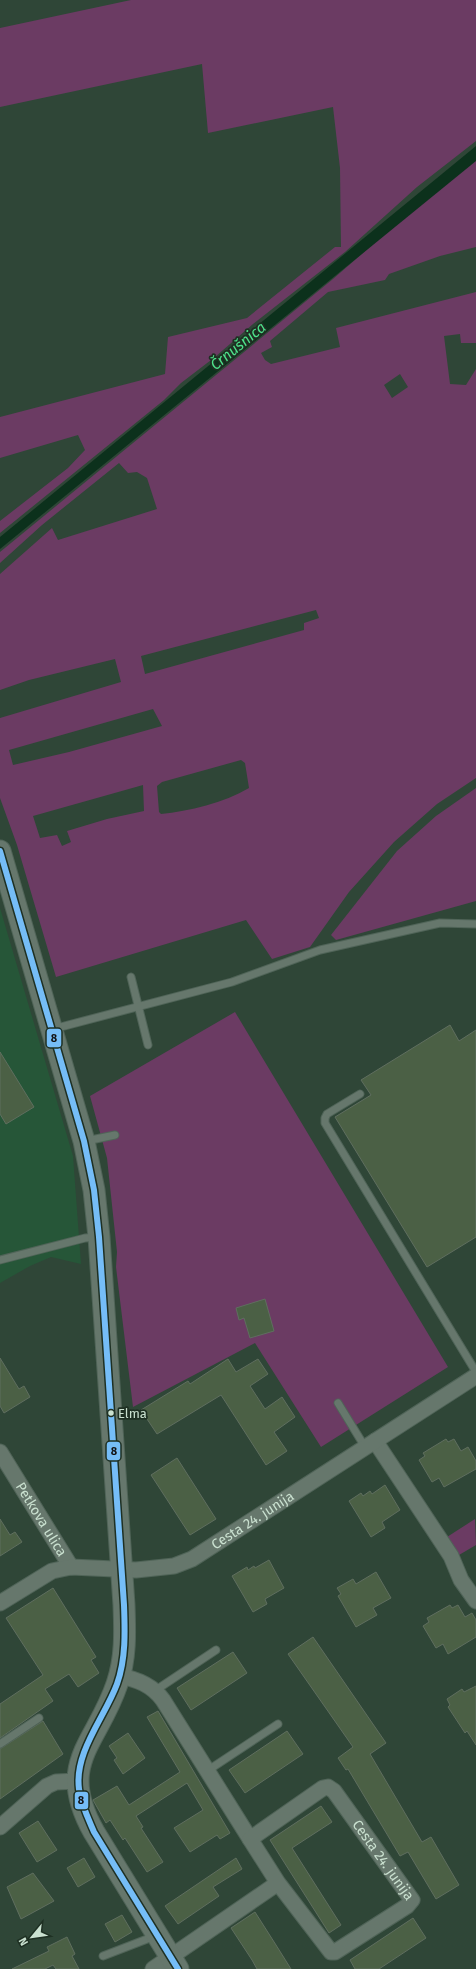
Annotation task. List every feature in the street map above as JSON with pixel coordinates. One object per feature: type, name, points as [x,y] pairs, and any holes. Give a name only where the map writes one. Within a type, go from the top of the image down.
[{"type":"street","points":[[0,851],[84,1141],[94,1190],[99,1237],[123,1596],[124,1648],[119,1676],[108,1705],[83,1753],[78,1781],[80,1799],[89,1823],[174,1963]]},
{"type":"street","name":"Cesta 24. junija","points":[[120,1569],[160,1568],[174,1566],[192,1559],[476,1376]]},
{"type":"street","points":[[370,1444],[451,1556],[461,1580],[476,1600]]},
{"type":"street","name":"Petkova ulica","points":[[0,1452],[71,1567]]},
{"type":"street","name":"Petkova ulica","points":[[0,1603],[52,1571],[71,1567],[120,1569]]},
{"type":"street","points":[[119,1676],[130,1678],[156,1690]]},
{"type":"street","name":"Cesta 24. junija","points":[[156,1690],[278,1884],[331,1952],[336,1952],[407,1906],[412,1900],[334,1791],[328,1787],[323,1788],[250,1839]]},
{"type":"street","points":[[0,1827],[47,1786],[56,1782],[78,1781]]},
{"type":"street","points":[[153,1969],[174,1963],[278,1884]]},
{"type":"lane","points":[[52,1029],[139,1005],[232,982],[320,950],[440,923],[476,924]]},
{"type":"lane","points":[[131,977],[148,1044]]},
{"type":"lane","points":[[360,1094],[327,1114],[325,1123],[476,1372]]},
{"type":"lane","points":[[84,1141],[115,1135]]},
{"type":"lane","points":[[0,1260],[85,1238],[99,1237]]},
{"type":"lane","points":[[338,1403],[370,1444]]},
{"type":"lane","points":[[156,1690],[216,1650]]},
{"type":"lane","points":[[0,1744],[39,1718]]},
{"type":"lane","points":[[206,1771],[278,1724]]},
{"type":"lane","points":[[103,1956],[157,1935]]},
{"type":"shaded area","points":[[131,0],[476,0],[476,141],[417,187],[345,252],[253,324],[215,357],[181,383],[164,400],[0,533],[0,521],[68,468],[85,450],[78,435],[0,458],[0,417],[165,374],[168,337],[247,318],[335,247],[341,247],[340,168],[333,107],[208,133],[202,64],[0,107],[0,28]]},
{"type":"shaded area","points":[[476,155],[476,247],[440,256],[389,274],[385,280],[328,292],[270,341],[272,347],[261,353],[265,360],[271,364],[340,347],[336,328],[476,292],[476,343],[461,343],[460,334],[444,336],[450,384],[466,385],[476,369],[476,778],[437,804],[394,842],[349,892],[310,947],[272,959],[246,920],[56,977],[17,845],[0,798],[0,718],[121,682],[115,659],[29,680],[0,690],[0,574],[52,528],[58,540],[157,509],[147,478],[137,472],[128,473],[119,463],[42,525],[0,563],[0,552],[333,279]],"holes":[[[400,374],[408,387],[392,398],[384,385]],[[316,610],[319,618],[304,623],[304,630],[145,674],[141,656]],[[153,709],[162,726],[69,752],[13,765],[9,750]],[[241,760],[245,763],[249,788],[229,798],[206,806],[161,814],[159,812],[157,786],[162,782]],[[143,785],[144,811],[107,819],[67,831],[71,842],[62,846],[57,835],[40,838],[33,816]]]},
{"type":"shaded area","points":[[476,788],[476,901],[336,940],[331,935],[397,851],[436,816]]},
{"type":"shaded area","points":[[0,908],[73,1156],[81,1264],[51,1257],[30,1266],[0,1283]]},
{"type":"shaded area","points":[[235,1012],[448,1367],[321,1447],[255,1343],[133,1407],[116,1267],[117,1252],[107,1158],[90,1096]]},
{"type":"shaded area","points":[[475,1519],[476,1545],[459,1555],[447,1537]]},
{"type":"water","name":"Črnušnica","points":[[476,146],[476,161],[0,549],[0,537]]},
{"type":"building","points":[[450,1025],[459,1041],[476,1030],[476,1237],[427,1267],[335,1117],[371,1095],[361,1080]]},
{"type":"building","points":[[0,1052],[34,1107],[6,1124],[0,1114]]},
{"type":"building","points":[[265,1299],[274,1331],[250,1338],[244,1318],[239,1320],[236,1308]]},
{"type":"building","points":[[0,1358],[19,1389],[24,1386],[30,1397],[4,1413],[0,1406]]},
{"type":"building","points":[[228,1359],[236,1372],[258,1359],[268,1374],[250,1386],[265,1409],[282,1397],[295,1417],[274,1432],[287,1451],[266,1465],[221,1395],[157,1434],[141,1410],[188,1381],[190,1384]]},
{"type":"building","points":[[446,1439],[448,1442],[454,1439],[461,1451],[468,1447],[476,1461],[476,1469],[444,1487],[439,1478],[432,1482],[419,1460],[425,1456],[423,1453]]},
{"type":"building","points":[[177,1458],[216,1519],[190,1535],[151,1475]]},
{"type":"building","points":[[385,1485],[400,1510],[382,1522],[385,1528],[371,1537],[349,1501],[361,1493],[363,1496],[370,1491],[372,1494]]},
{"type":"building","points":[[0,1519],[10,1535],[15,1532],[22,1542],[0,1556]]},
{"type":"building","points":[[269,1560],[284,1588],[265,1599],[267,1604],[253,1612],[232,1576],[247,1567],[248,1570],[254,1566],[255,1568]]},
{"type":"building","points":[[376,1572],[391,1598],[373,1608],[377,1615],[356,1627],[338,1596],[341,1594],[337,1588],[353,1579],[356,1584]]},
{"type":"building","points":[[53,1588],[96,1657],[91,1660],[99,1673],[78,1687],[69,1674],[45,1689],[53,1701],[0,1738],[0,1704],[43,1675],[6,1618]]},
{"type":"building","points":[[450,1605],[452,1608],[458,1605],[465,1617],[472,1613],[476,1620],[476,1637],[448,1654],[443,1644],[436,1648],[423,1626],[429,1622],[427,1618]]},
{"type":"building","points":[[313,1637],[386,1743],[370,1754],[422,1842],[431,1837],[459,1885],[436,1899],[408,1852],[400,1856],[348,1769],[346,1770],[338,1758],[353,1747],[288,1654]]},
{"type":"building","points":[[233,1652],[247,1673],[191,1710],[177,1688]]},
{"type":"building","points":[[476,1686],[476,1745],[467,1731],[465,1733],[448,1707],[450,1705],[447,1699],[462,1689],[464,1692]]},
{"type":"building","points":[[158,1711],[230,1833],[220,1839],[217,1835],[190,1852],[174,1828],[203,1810],[187,1783],[136,1816],[143,1827],[141,1828],[163,1862],[147,1872],[125,1838],[123,1840],[110,1820],[106,1823],[93,1800],[117,1786],[129,1805],[180,1772],[147,1717]]},
{"type":"building","points":[[43,1721],[63,1754],[0,1799],[0,1749]]},
{"type":"building","points":[[287,1731],[303,1754],[245,1793],[229,1770]]},
{"type":"building","points":[[128,1733],[145,1758],[123,1774],[114,1760],[117,1758],[109,1746]]},
{"type":"building","points":[[321,1806],[332,1822],[292,1848],[341,1925],[329,1933],[270,1840]]},
{"type":"building","points":[[38,1821],[57,1850],[37,1862],[19,1833]]},
{"type":"building","points":[[84,1858],[95,1877],[78,1887],[67,1868]]},
{"type":"building","points":[[236,1858],[242,1869],[213,1887],[219,1896],[178,1924],[165,1906]]},
{"type":"building","points":[[33,1873],[54,1901],[21,1919],[7,1887]]},
{"type":"building","points":[[255,1912],[291,1969],[257,1969],[231,1928]]},
{"type":"building","points":[[122,1915],[132,1932],[115,1942],[105,1924]]},
{"type":"building","points":[[413,1918],[426,1938],[379,1969],[355,1969],[350,1960]]},
{"type":"building","points":[[67,1937],[75,1954],[72,1956],[79,1969],[56,1969],[53,1965],[45,1969],[12,1969],[49,1951],[47,1947]]},
{"type":"transit line","name":"8","points":[[0,851],[84,1141],[94,1190],[99,1237],[125,1625],[120,1674],[112,1696],[92,1735],[81,1762],[79,1789],[83,1806],[94,1832],[178,1969]]},
{"type":"place","name":"Elma","points":[[111,1413]]}]
